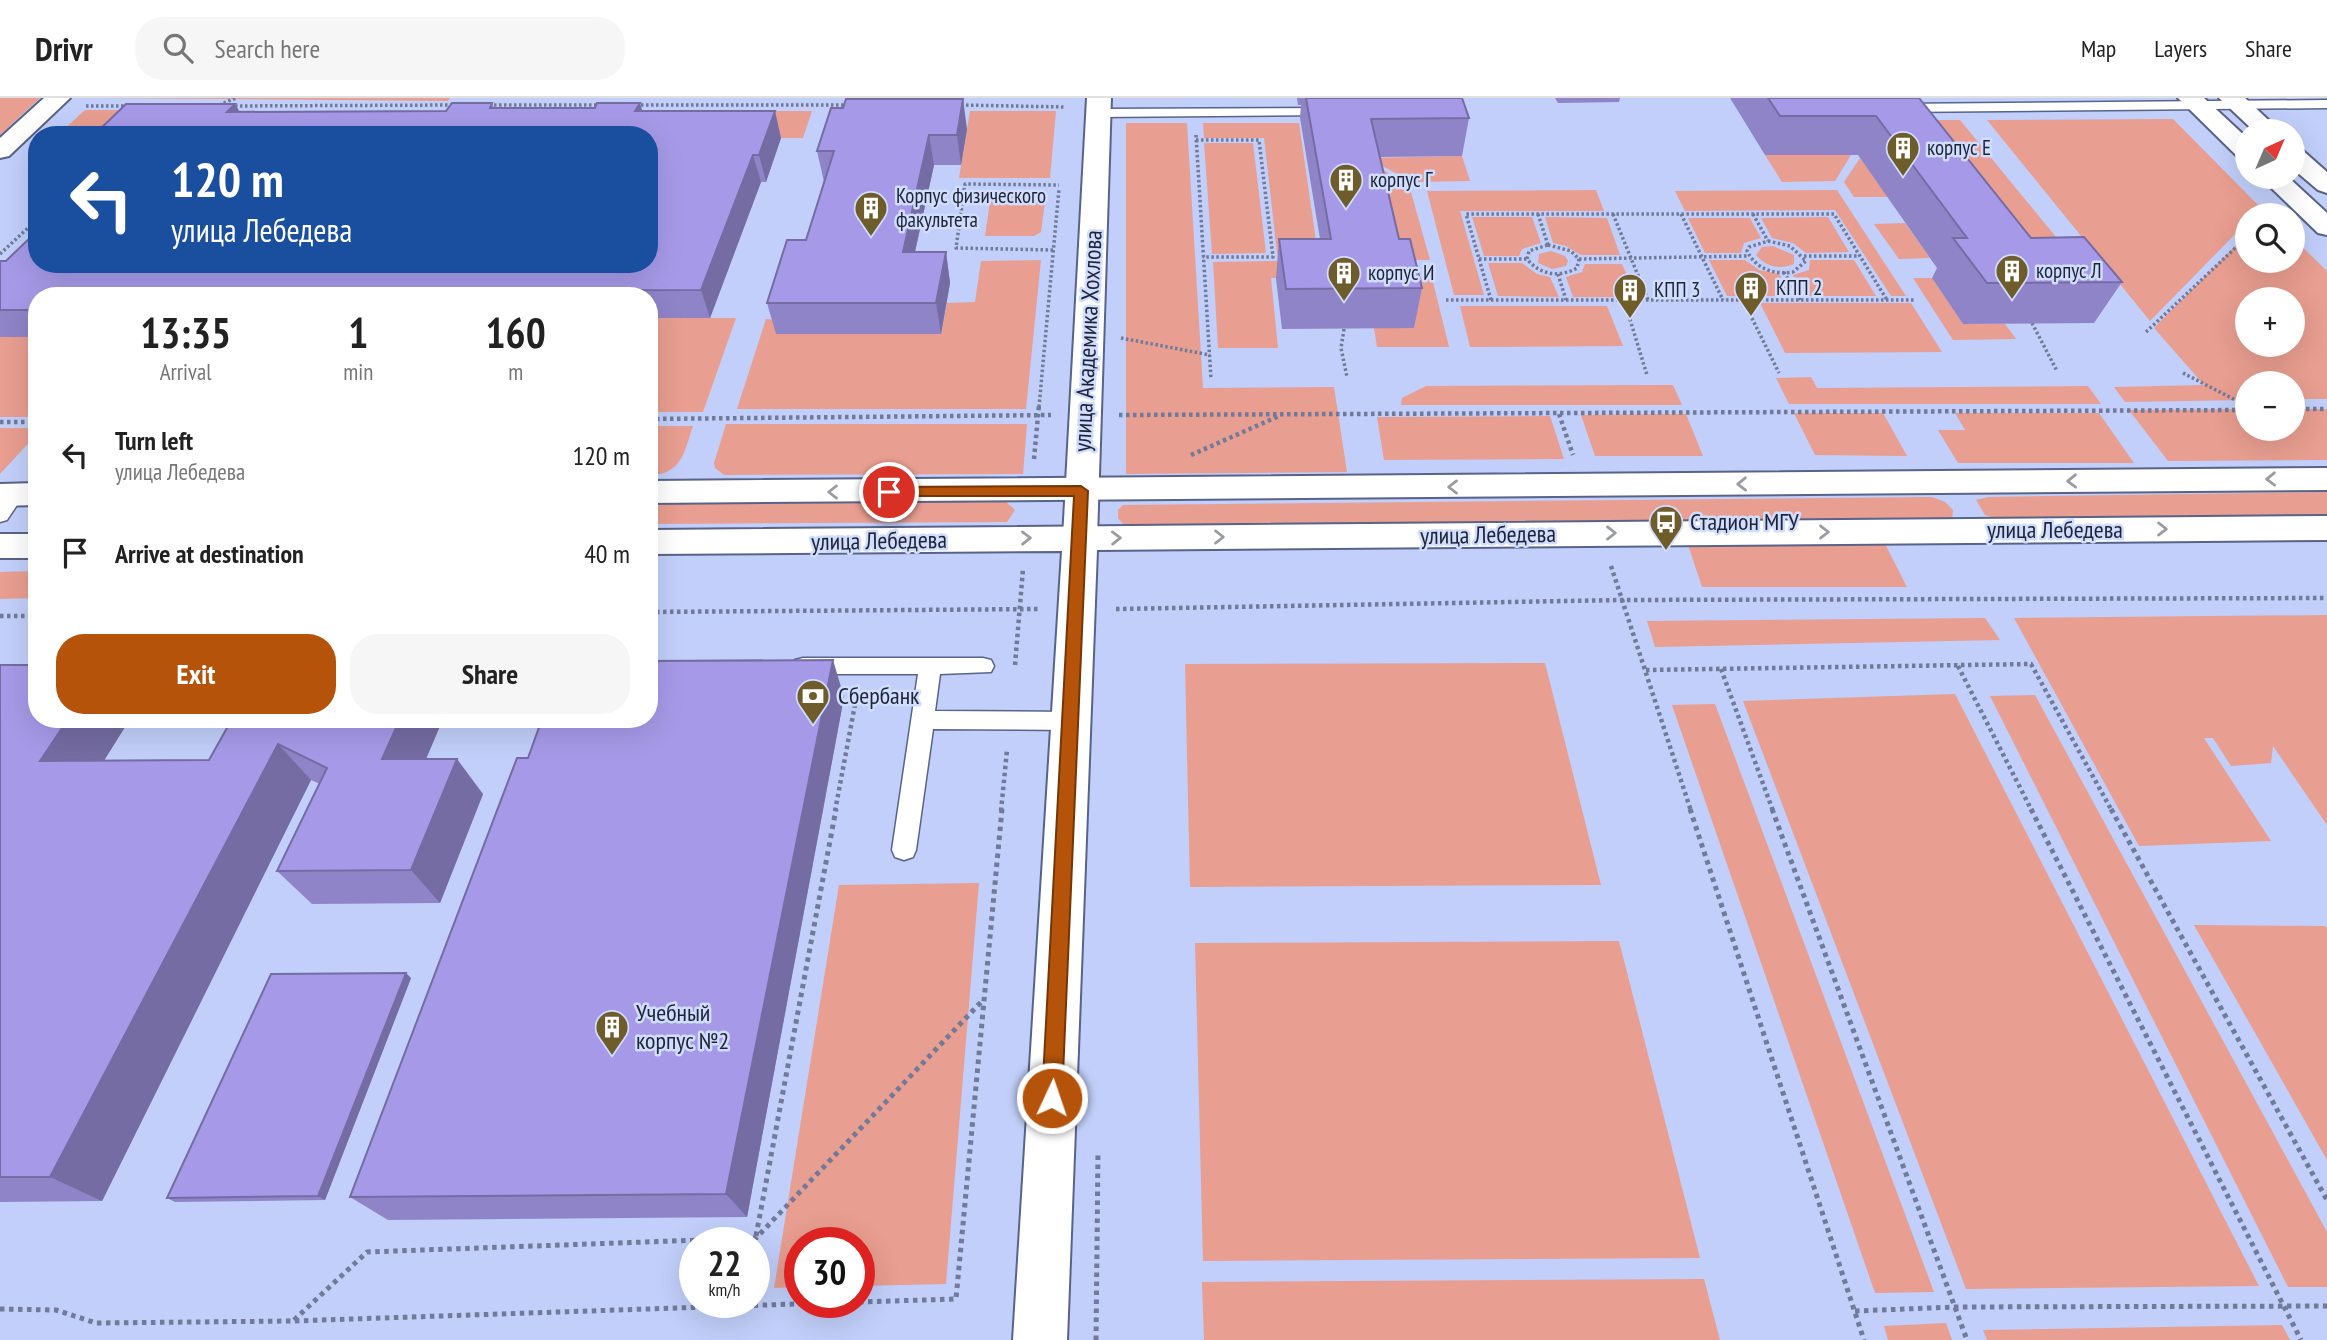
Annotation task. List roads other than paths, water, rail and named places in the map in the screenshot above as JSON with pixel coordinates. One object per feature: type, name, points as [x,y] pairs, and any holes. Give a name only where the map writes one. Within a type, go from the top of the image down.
[{"type":"street","points":[[0,151],[58,98]]},
{"type":"street","points":[[2193,101],[2235,141]]},
{"type":"street","points":[[2235,102],[2254,119]]},
{"type":"street","name":"улица Академика Хохлова","points":[[1040,1340],[1077,609],[1098,106]]},
{"type":"street","points":[[2305,166],[2327,185]]},
{"type":"street","points":[[2286,189],[2327,227]]},
{"type":"street","name":"улица Лебедева","points":[[658,492],[1081,491],[2327,479]]},
{"type":"street","points":[[1950,482],[1978,530]]},
{"type":"street","points":[[664,542],[692,492]]},
{"type":"street","name":"улица Лебедева","points":[[664,542],[2327,528]]},
{"type":"street","points":[[0,546],[28,546]]},
{"type":"lane","points":[[1881,108],[2193,101],[2327,104]]},
{"type":"lane","points":[[1098,106],[1194,113],[1341,111]]},
{"type":"lane","points":[[782,666],[983,666]]},
{"type":"lane","points":[[904,850],[930,666]]},
{"type":"lane","points":[[922,720],[1071,721]]},
{"type":"place","name":"корпус Е","points":[[1903,178]]},
{"type":"place","name":"корпус Г","points":[[1346,210]]},
{"type":"place","name":"Корпус физического факультета","points":[[871,238]]},
{"type":"place","name":"корпус Л","points":[[2012,301]]},
{"type":"place","name":"корпус И","points":[[1344,303]]},
{"type":"place","name":"КПП 2","points":[[1751,318]]},
{"type":"place","name":"КПП 3","points":[[1630,320]]},
{"type":"place","name":"Стадион МГУ","points":[[1666,552]]},
{"type":"place","name":"Сбербанк","points":[[813,726]]},
{"type":"place","name":"Учебный корпус №2","points":[[612,1057]]}]
